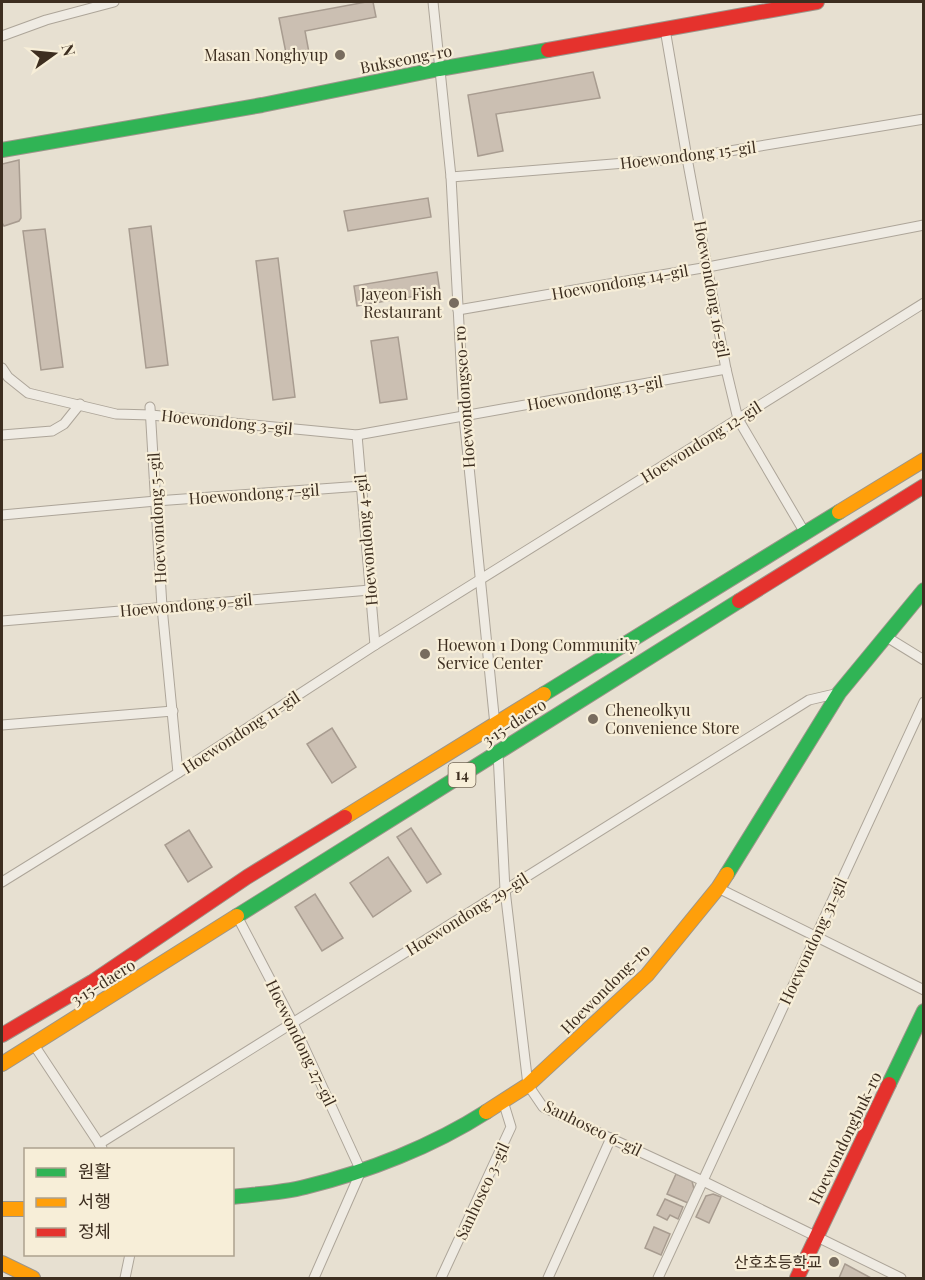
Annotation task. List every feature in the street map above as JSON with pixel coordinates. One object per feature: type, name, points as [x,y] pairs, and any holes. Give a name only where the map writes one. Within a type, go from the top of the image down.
[{"type":"main road","name":"Bukseong-ro","points":[[2,150],[262,105],[439,69],[817,2]]},
{"type":"main road","name":"3·15-daero","points":[[2,1035],[92,982],[247,877],[924,460]]},
{"type":"main road","name":"3·15-daero","points":[[2,1064],[544,722],[924,486]]},
{"type":"main road","name":"Hoewondong-ro","points":[[234,1197],[303,1188],[361,1171],[456,1131],[528,1085],[647,975],[718,888],[839,693],[924,590]]},
{"type":"main road","name":"Hoewondongbuk-ro","points":[[797,1278],[923,1015]]},
{"type":"main road","points":[[2,1209],[24,1209]]},
{"type":"main road","points":[[2,1263],[33,1278]]},
{"type":"street","points":[[2,36],[46,20],[114,2]]},
{"type":"street","name":"Hoewondongseo-ro","points":[[433,2],[451,177],[464,417],[495,724]]},
{"type":"street","name":"Hoewondong 16-gil","points":[[665,29],[726,369],[738,418],[805,533]]},
{"type":"street","name":"Hoewondong 15-gil","points":[[451,177],[687,158],[924,118]]},
{"type":"street","name":"Hoewondong 14-gil","points":[[458,310],[708,267],[924,225]]},
{"type":"street","name":"Hoewondong 12-gil","points":[[479,580],[924,303]]},
{"type":"street","name":"Hoewondong 3-gil","points":[[2,368],[8,377],[28,393],[116,414],[151,411],[357,435],[464,417]]},
{"type":"street","name":"Hoewondong 13-gil","points":[[464,417],[726,369]]},
{"type":"street","points":[[2,435],[58,429],[80,404]]},
{"type":"street","name":"Hoewondong 5-gil","points":[[151,411],[162,607],[178,772]]},
{"type":"street","name":"Hoewondong 4-gil","points":[[357,435],[375,645]]},
{"type":"street","name":"Hoewondong 7-gil","points":[[2,515],[362,486]]},
{"type":"street","name":"Hoewondong 11-gil","points":[[2,882],[479,580]]},
{"type":"street","name":"Hoewondong 9-gil","points":[[2,621],[370,590]]},
{"type":"street","points":[[885,636],[924,660]]},
{"type":"street","name":"Hoewondong 29-gil","points":[[101,1147],[293,1023],[809,700],[839,693]]},
{"type":"street","name":"Hoewondong 31-gil","points":[[658,1278],[924,702]]},
{"type":"street","points":[[2,724],[173,711]]},
{"type":"street","name":"Sanhoseo 6-gil","points":[[498,753],[505,890],[528,1085],[543,1107],[703,1181],[901,1278]]},
{"type":"street","points":[[718,888],[924,990]]},
{"type":"street","name":"Hoewondong 27-gil","points":[[237,916],[293,1023],[361,1171]]},
{"type":"street","points":[[34,1045],[101,1147]]},
{"type":"street","name":"Sanhoseo 3-gil","points":[[441,1278],[511,1127],[503,1101]]},
{"type":"street","points":[[548,1278],[611,1138]]},
{"type":"street","points":[[314,1278],[361,1171]]},
{"type":"street","points":[[125,1278],[130,1256]]},
{"type":"building","points":[[373,2],[376,17],[305,31],[310,58],[288,63],[279,18]]},
{"type":"building","points":[[593,72],[600,98],[496,114],[503,151],[478,156],[468,95]]},
{"type":"building","points":[[19,160],[21,218],[19,221],[4,226],[2,223],[2,164]]},
{"type":"building","points":[[428,198],[431,217],[348,231],[344,211]]},
{"type":"building","points":[[151,226],[168,365],[146,368],[129,229]]},
{"type":"building","points":[[45,229],[63,367],[41,370],[23,231]]},
{"type":"building","points":[[278,258],[295,397],[273,400],[256,261]]},
{"type":"building","points":[[437,272],[440,292],[357,306],[354,286]]},
{"type":"building","points":[[398,337],[407,399],[380,403],[371,341]]},
{"type":"building","points":[[332,728],[356,767],[332,783],[307,744]]},
{"type":"building","points":[[411,828],[441,874],[427,883],[397,837]]},
{"type":"building","points":[[189,830],[212,867],[188,882],[165,845]]},
{"type":"building","points":[[388,857],[411,891],[373,917],[350,883]]},
{"type":"building","points":[[315,894],[343,938],[322,951],[295,907]]},
{"type":"building","points":[[676,1174],[692,1181],[694,1189],[688,1203],[667,1194]]},
{"type":"building","points":[[713,1194],[721,1197],[709,1223],[696,1217],[706,1196]]},
{"type":"building","points":[[665,1199],[683,1207],[678,1219],[670,1215],[667,1220],[657,1215]]},
{"type":"building","points":[[654,1227],[670,1234],[661,1255],[645,1248]]},
{"type":"building","points":[[845,1264],[871,1278],[839,1278]]},
{"type":"traffic: fast","points":[[2,150],[262,105],[439,69],[548,50]]},
{"type":"traffic: fast","points":[[544,694],[839,512]]},
{"type":"traffic: fast","points":[[727,874],[839,693],[924,590]]},
{"type":"traffic: fast","points":[[237,916],[739,601]]},
{"type":"traffic: fast","points":[[889,1084],[924,1011]]},
{"type":"traffic: fast","points":[[234,1197],[296,1189],[376,1166],[422,1147],[486,1112]]},
{"type":"traffic: slow","points":[[839,512],[924,460]]},
{"type":"traffic: slow","points":[[345,817],[544,694]]},
{"type":"traffic: slow","points":[[486,1112],[528,1085],[647,975],[727,874]]},
{"type":"traffic: slow","points":[[2,1064],[237,916]]},
{"type":"traffic: slow","points":[[2,1209],[24,1209]]},
{"type":"traffic: slow","points":[[2,1263],[33,1278]]},
{"type":"traffic: jam","points":[[548,50],[817,2]]},
{"type":"traffic: jam","points":[[739,601],[924,486]]},
{"type":"traffic: jam","points":[[2,1035],[92,982],[247,877],[345,817]]},
{"type":"traffic: jam","points":[[797,1278],[889,1084]]},
{"type":"place","name":"Masan Nonghyup","points":[[340,55]]},
{"type":"place","name":"Jayeon Fish Restaurant","points":[[454,303]]},
{"type":"place","name":"Hoewon 1 Dong Community Service Center","points":[[425,654]]},
{"type":"place","name":"Cheneolkyu Convenience Store","points":[[593,719]]},
{"type":"place","name":"산호초등학교","points":[[834,1262]]}]
